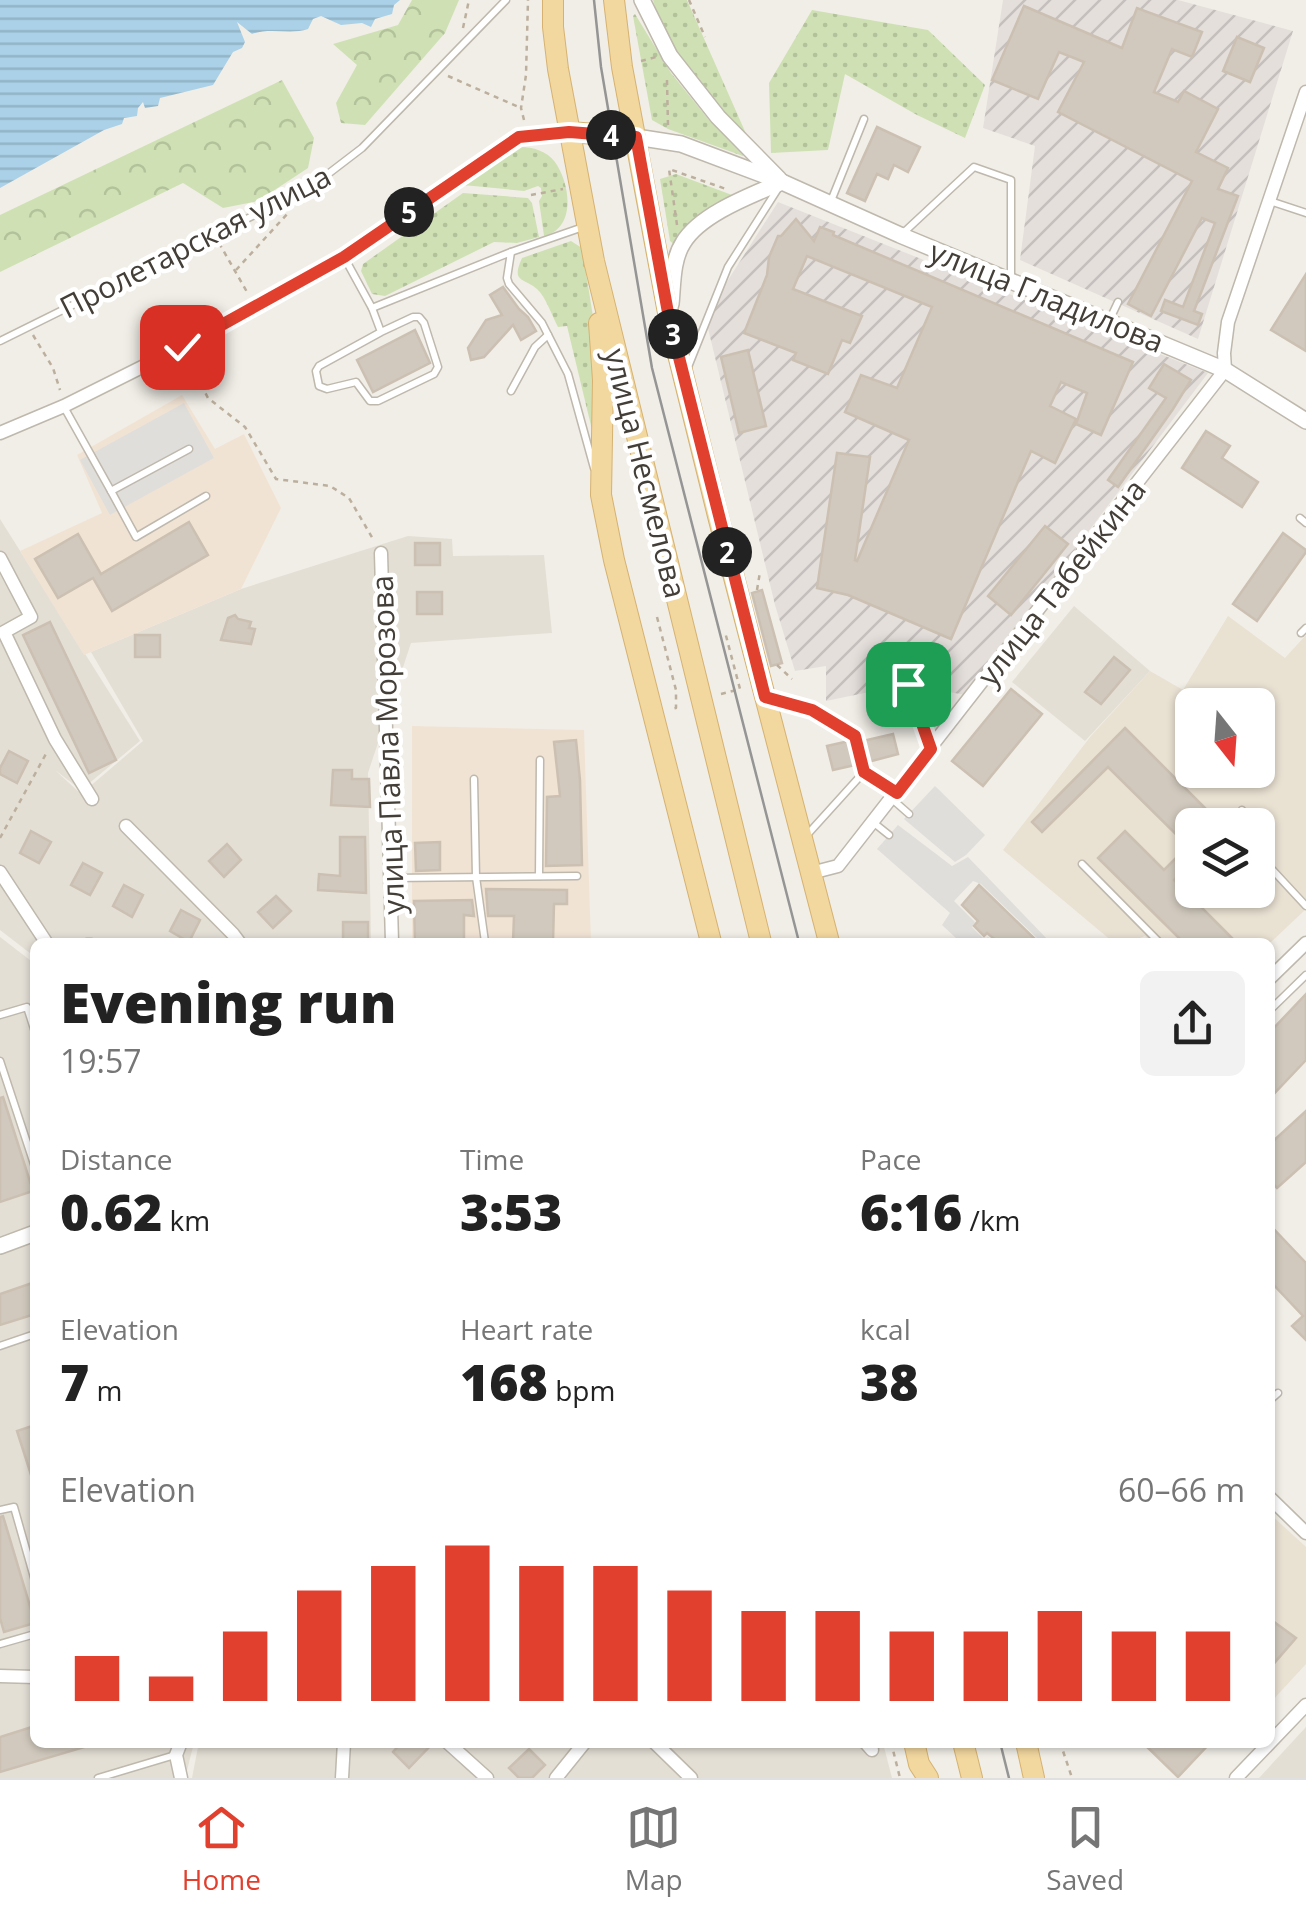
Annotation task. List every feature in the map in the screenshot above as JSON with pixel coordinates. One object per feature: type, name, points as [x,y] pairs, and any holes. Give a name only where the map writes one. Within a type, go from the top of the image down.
[{"type":"main road","name":"улица Несмелова","points":[[553,0],[553,27],[569,132],[594,262],[760,938]]},
{"type":"main road","points":[[614,0],[622,67],[669,318],[829,938]]},
{"type":"main road","points":[[569,132],[636,137]]},
{"type":"main road","points":[[594,262],[603,380],[601,495],[618,577],[710,938]]},
{"type":"main road","points":[[915,1748],[928,1778]]},
{"type":"main road","points":[[964,1748],[972,1778]]},
{"type":"main road","points":[[1027,1748],[1034,1778]]},
{"type":"street","points":[[642,0],[670,56],[718,117],[782,182],[710,218],[682,244],[675,264],[669,318]]},
{"type":"street","points":[[1225,370],[1228,322],[1306,92]]},
{"type":"street","points":[[0,433],[182,347],[344,257],[508,143],[526,136],[569,132]]},
{"type":"street","name":"улица Гладилова","points":[[636,137],[681,144],[782,182],[900,236],[1225,370],[1306,421]]},
{"type":"street","name":"улица Табейкина","points":[[811,873],[838,866],[874,823],[1225,370]]},
{"type":"street","name":"улица Павла Морозова","points":[[381,553],[392,938]]},
{"type":"street","points":[[0,558],[31,617],[2,633],[55,739],[92,799]]},
{"type":"street","points":[[126,826],[236,938]]},
{"type":"street","points":[[0,872],[43,938]]},
{"type":"street","points":[[1275,973],[1306,943]]},
{"type":"street","points":[[0,1246],[30,1235]]},
{"type":"street","points":[[1275,1503],[1306,1533]]},
{"type":"street","points":[[0,1674],[30,1676]]},
{"type":"street","points":[[1275,1737],[1306,1705]]},
{"type":"street","points":[[342,1778],[344,1748]]},
{"type":"street","points":[[454,1748],[487,1778]]},
{"type":"street","points":[[556,1778],[581,1748]]},
{"type":"street","points":[[660,1748],[691,1778]]},
{"type":"street","points":[[1236,1778],[1265,1748]]},
{"type":"street","points":[[178,1749],[181,1778]]},
{"type":"lane","name":"Пролетарская улица","points":[[0,341],[311,188],[362,148],[506,0]]},
{"type":"lane","points":[[830,204],[864,118]]},
{"type":"lane","points":[[900,236],[974,167],[1011,180],[1010,281]]},
{"type":"lane","points":[[684,377],[728,267],[782,182]]},
{"type":"lane","points":[[1269,200],[1306,213]]},
{"type":"lane","points":[[372,308],[587,226]]},
{"type":"lane","points":[[511,252],[509,284],[542,323],[568,374],[601,495]]},
{"type":"lane","points":[[344,257],[381,332]]},
{"type":"lane","points":[[1109,322],[1118,302]]},
{"type":"lane","points":[[419,317],[438,360],[434,374],[378,401],[370,401],[356,382],[327,390],[319,386],[319,366],[381,332],[419,317]]},
{"type":"lane","points":[[510,390],[535,347],[548,335]]},
{"type":"lane","points":[[64,406],[136,537],[206,496]]},
{"type":"lane","points":[[111,491],[189,449]]},
{"type":"lane","points":[[908,684],[931,749]]},
{"type":"lane","points":[[765,697],[812,710],[855,736],[864,772],[895,796],[909,814]]},
{"type":"lane","points":[[539,876],[540,760]]},
{"type":"lane","points":[[802,841],[864,772]]},
{"type":"lane","points":[[474,779],[476,877],[484,938]]},
{"type":"lane","points":[[874,823],[889,836]]},
{"type":"lane","points":[[1082,864],[1155,938]]},
{"type":"lane","points":[[1275,873],[1306,906]]},
{"type":"lane","points":[[390,878],[577,876]]},
{"type":"lane","points":[[1275,1005],[1306,974]]},
{"type":"lane","points":[[0,1016],[27,1007],[30,1016]]},
{"type":"lane","points":[[0,1061],[30,1152]]},
{"type":"lane","points":[[0,1346],[30,1336]]},
{"type":"lane","points":[[0,1510],[14,1506],[30,1563]]},
{"type":"lane","points":[[0,1644],[30,1635]]},
{"type":"lane","points":[[98,1778],[178,1749]]},
{"type":"path","points":[[461,47],[469,0]]},
{"type":"path","points":[[524,120],[521,108],[528,0]]},
{"type":"path","points":[[689,0],[705,36]]},
{"type":"path","points":[[640,61],[658,57],[661,62]]},
{"type":"path","points":[[667,70],[668,129]]},
{"type":"path","points":[[437,72],[521,108]]},
{"type":"path","points":[[677,224],[668,169],[736,192]]},
{"type":"path","points":[[236,270],[311,188]]},
{"type":"path","points":[[531,195],[565,188]]},
{"type":"path","points":[[214,236],[255,307]]},
{"type":"path","points":[[28,327],[53,368],[64,406]]},
{"type":"path","name":"улица Павла Морозова","points":[[182,347],[208,398],[245,427],[276,480],[330,486],[349,498],[381,553]]},
{"type":"path","points":[[757,591],[760,572]]},
{"type":"path","points":[[657,617],[676,690]]},
{"type":"path","points":[[718,695],[740,689],[725,632]]},
{"type":"path","points":[[776,664],[792,679]]},
{"type":"path","points":[[0,838],[55,739]]},
{"type":"path","points":[[892,1748],[900,1778]]},
{"type":"path","points":[[1062,1748],[1072,1778]]},
{"type":"shaded area","points":[[1003,0],[1178,0],[1293,31],[1198,339],[1020,260],[1035,146],[983,128]]},
{"type":"shaded area","points":[[778,202],[1208,373],[965,695],[908,684],[826,701],[826,666],[795,671],[775,605],[705,316]]},
{"type":"shaded area","points":[[182,395],[215,449],[244,434],[281,508],[241,589],[84,655],[20,551],[102,513],[77,455]]},
{"type":"shaded area","points":[[184,403],[214,458],[110,515],[80,460]]},
{"type":"shaded area","points":[[0,519],[140,741],[81,790],[55,770],[81,794],[143,741],[91,652],[241,589],[408,536],[452,539],[453,556],[544,555],[552,633],[411,643],[368,773],[371,938],[30,938],[30,953],[0,930]]},
{"type":"shaded area","points":[[1074,606],[1150,671],[1085,741],[1012,682]]},
{"type":"shaded area","points":[[1228,616],[1285,658],[1306,635],[1306,909],[1275,938],[1108,938],[1003,850],[1091,736],[1150,671],[1180,688],[1175,688],[1175,788],[1275,788],[1275,688],[1184,688]]},
{"type":"shaded area","points":[[412,726],[584,730],[591,938],[412,938]]},
{"type":"shaded area","points":[[935,786],[985,835],[955,862],[904,819]]},
{"type":"shaded area","points":[[898,825],[952,866],[968,857],[1046,938],[1037,938],[981,884],[973,881],[954,901],[975,922],[972,927],[983,938],[956,938],[942,925],[950,913],[877,849]]},
{"type":"shaded area","points":[[0,937],[30,960],[30,1748],[193,1748],[185,1778],[0,1778]]},
{"type":"shaded area","points":[[1275,1519],[1306,1547],[1306,1664],[1275,1698]]},
{"type":"shaded area","points":[[1306,1727],[1306,1778],[1259,1778]]},
{"type":"shaded area","points":[[198,1748],[884,1748],[892,1778],[192,1778]]},
{"type":"green space","points":[[412,0],[459,0],[445,33],[365,125],[341,123],[336,103],[357,65],[333,44],[398,25]]},
{"type":"green space","points":[[653,0],[687,0],[751,145],[681,60]]},
{"type":"green space","points":[[812,10],[928,30],[985,85],[965,138],[845,74],[828,150],[771,153],[769,83]]},
{"type":"green space","points":[[635,14],[671,73],[743,156],[652,120]]},
{"type":"green space","points":[[282,80],[314,138],[308,168],[258,201],[223,208],[183,183],[0,272],[0,215]]},
{"type":"green space","points":[[520,147],[548,155],[564,181],[566,215],[555,231],[544,236],[538,186],[524,191],[463,185]]},
{"type":"green space","points":[[676,174],[732,195],[712,206],[676,246],[670,241],[660,179]]},
{"type":"green space","points":[[463,193],[528,198],[539,237],[517,243],[494,242],[385,296],[372,294],[361,271],[363,264]]},
{"type":"green space","points":[[571,241],[582,248],[596,335],[593,434],[567,326],[558,327],[540,292],[518,276],[522,258]]},
{"type":"water","points":[[0,0],[400,0],[392,14],[375,19],[371,27],[362,23],[341,25],[321,16],[313,19],[308,29],[252,34],[237,22],[245,42],[233,52],[213,85],[160,98],[158,106],[145,108],[143,102],[137,116],[124,118],[122,124],[104,130],[0,188]]},
{"type":"building","points":[[1024,6],[1122,48],[1137,8],[1202,32],[1192,57],[1172,49],[1154,92],[1178,102],[1184,91],[1218,109],[1196,152],[1228,168],[1218,189],[1238,196],[1194,311],[1202,314],[1198,325],[1161,311],[1165,300],[1183,307],[1215,223],[1202,218],[1151,316],[1128,304],[1192,181],[1058,112],[1084,62],[1059,52],[1038,99],[992,80]]},
{"type":"building","points":[[1237,37],[1264,48],[1250,82],[1223,71]]},
{"type":"building","points":[[877,127],[920,147],[908,172],[894,165],[888,179],[877,174],[865,201],[847,193]]},
{"type":"building","points":[[796,219],[814,241],[820,227],[834,232],[833,235],[1133,362],[1101,435],[1076,424],[1087,393],[1061,382],[1050,406],[1076,419],[1055,463],[1031,451],[951,639],[848,595],[817,588],[837,453],[870,457],[857,561],[909,440],[845,412],[861,375],[897,388],[932,307],[807,256],[793,289],[862,316],[850,343],[842,340],[828,374],[793,360],[796,353],[744,333],[778,236]]},
{"type":"building","points":[[1306,274],[1306,351],[1271,330]]},
{"type":"building","points":[[503,287],[536,331],[521,340],[513,325],[484,357],[471,360],[468,348],[486,320],[502,315],[490,295]]},
{"type":"building","points":[[415,330],[430,363],[373,392],[357,360]]},
{"type":"building","points":[[748,350],[766,426],[739,433],[721,357]]},
{"type":"building","points":[[1164,364],[1191,380],[1118,487],[1108,480],[1166,398],[1149,388]]},
{"type":"building","points":[[1206,431],[1230,446],[1222,458],[1258,482],[1242,507],[1182,468]]},
{"type":"building","points":[[189,522],[208,555],[112,611],[93,578],[58,598],[35,559],[78,534],[101,574]]},
{"type":"building","points":[[1045,526],[1068,544],[1011,615],[988,596]]},
{"type":"building","points":[[1283,533],[1306,552],[1257,621],[1233,604]]},
{"type":"building","points":[[415,543],[440,543],[440,565],[415,565]]},
{"type":"building","points":[[762,590],[782,663],[771,666],[752,593]]},
{"type":"building","points":[[417,592],[442,592],[442,614],[417,614]]},
{"type":"building","points":[[235,615],[251,622],[249,628],[255,629],[251,644],[221,640],[228,618]]},
{"type":"building","points":[[50,622],[116,760],[89,773],[23,635]]},
{"type":"building","points":[[135,635],[160,635],[160,657],[135,657]]},
{"type":"building","points":[[1114,657],[1130,670],[1101,704],[1085,692]]},
{"type":"building","points":[[1011,689],[1042,714],[983,786],[952,761]]},
{"type":"building","points":[[1125,728],[1175,778],[1175,788],[1185,788],[1205,808],[1175,808],[1175,833],[1108,767],[1042,832],[1032,822]]},
{"type":"building","points":[[893,734],[898,754],[868,762],[863,741]]},
{"type":"building","points":[[576,740],[582,865],[546,866],[547,797],[560,796],[554,742]]},
{"type":"building","points":[[849,741],[855,765],[833,770],[827,746]]},
{"type":"building","points":[[9,751],[28,761],[17,783],[0,774]]},
{"type":"building","points":[[333,770],[352,770],[352,779],[369,779],[370,807],[331,805]]},
{"type":"building","points":[[31,831],[51,842],[39,863],[20,853]]},
{"type":"building","points":[[1125,831],[1164,870],[1175,859],[1175,908],[1202,908],[1232,938],[1179,938],[1098,858]]},
{"type":"building","points":[[340,837],[365,837],[366,893],[318,890],[319,874],[340,876]]},
{"type":"building","points":[[440,842],[440,870],[416,871],[415,843]]},
{"type":"building","points":[[227,844],[241,860],[224,877],[209,861]]},
{"type":"building","points":[[83,863],[102,873],[90,895],[71,885]]},
{"type":"building","points":[[124,885],[143,895],[132,917],[113,906]]},
{"type":"building","points":[[979,885],[1034,938],[993,938],[987,933],[984,936],[974,926],[978,921],[962,905]]},
{"type":"building","points":[[486,889],[567,890],[567,904],[554,904],[553,938],[513,938],[514,916],[488,916]]},
{"type":"building","points":[[276,896],[291,911],[273,928],[258,912]]},
{"type":"building","points":[[472,900],[474,916],[464,915],[464,938],[415,938],[414,901]]},
{"type":"building","points":[[181,910],[200,920],[191,938],[170,931]]},
{"type":"building","points":[[343,922],[368,922],[368,938],[343,938]]},
{"type":"building","points":[[1306,994],[1306,1060],[1275,1093],[1275,1027]]},
{"type":"building","points":[[3,1097],[30,1192],[0,1202]]},
{"type":"building","points":[[1306,1111],[1306,1162],[1277,1188],[1275,1186],[1275,1139]]},
{"type":"building","points":[[1275,1230],[1306,1263],[1306,1340],[1292,1326],[1303,1316],[1275,1286]]},
{"type":"building","points":[[30,1284],[30,1316],[0,1325],[0,1294]]},
{"type":"building","points":[[30,1427],[30,1472],[17,1431]]},
{"type":"building","points":[[3,1516],[30,1606],[30,1624],[4,1632],[0,1618]]},
{"type":"building","points":[[1275,1623],[1296,1638],[1275,1662]]},
{"type":"building","points":[[30,1728],[30,1748],[81,1748],[0,1772],[0,1737]]},
{"type":"building","points":[[397,1748],[428,1748],[409,1768],[393,1752]]},
{"type":"building","points":[[1148,1748],[1205,1748],[1178,1777]]},
{"type":"building","points":[[529,1749],[545,1765],[532,1778],[519,1778],[509,1768]]},
{"type":"tram line","points":[[594,0],[601,67],[652,368],[798,938]]},
{"type":"tram line","points":[[1002,1748],[1009,1778]]},
{"type":"route","points":[[182,347],[344,257],[519,137],[569,132],[636,137],[669,318],[765,697],[812,710],[855,736],[864,772],[897,793],[931,749],[908,684]]}]
